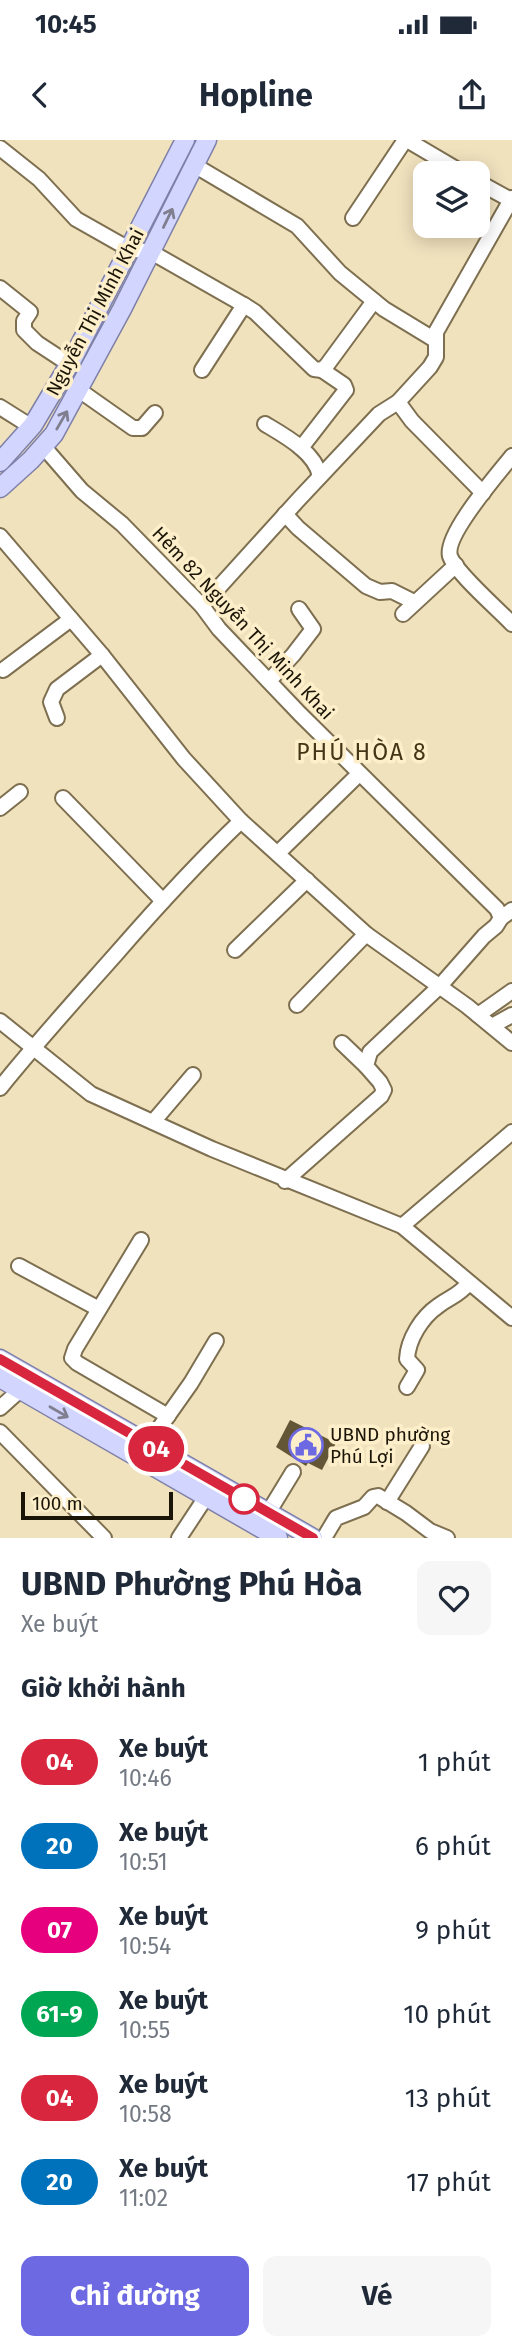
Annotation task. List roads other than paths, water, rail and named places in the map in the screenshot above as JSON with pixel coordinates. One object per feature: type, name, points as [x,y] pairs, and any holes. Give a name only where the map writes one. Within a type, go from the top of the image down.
[{"type":"main road","name":"Nguyễn Thị Minh Khai","points":[[0,462],[33,425],[69,364],[185,140]]},
{"type":"main road","name":"Nguyễn Thị Minh Khai","points":[[0,488],[54,434],[207,140]]},
{"type":"main road","points":[[0,1359],[24,1383],[263,1520],[278,1538]]},
{"type":"main road","points":[[0,1378],[24,1383]]},
{"type":"main road","points":[[144,1451],[206,1497],[313,1538]]},
{"type":"street","points":[[353,219],[406,140],[442,161]]},
{"type":"street","points":[[0,148],[39,179],[76,219],[129,249],[151,252],[244,305],[255,312],[314,369],[322,370],[344,385],[346,390],[301,448]]},
{"type":"street","points":[[194,166],[224,181],[297,226],[340,273],[384,309],[435,340]]},
{"type":"street","points":[[202,606],[379,414],[398,402],[430,367],[438,350],[436,332],[510,207],[490,191]]},
{"type":"street","points":[[0,288],[30,312],[24,321],[24,330],[37,343],[69,364]]},
{"type":"street","points":[[322,370],[347,341],[374,301]]},
{"type":"street","points":[[202,370],[244,305]]},
{"type":"street","points":[[79,390],[133,428],[142,428],[155,413]]},
{"type":"street","points":[[398,402],[412,421],[484,493]]},
{"type":"street","points":[[0,407],[33,425]]},
{"type":"street","points":[[265,424],[301,448],[318,466],[320,476]]},
{"type":"street","name":"Hẻm 82 Nguyễn Thị Minh Khai","points":[[43,446],[82,491],[122,524],[202,606],[219,629],[359,774],[497,909],[506,914]]},
{"type":"street","points":[[512,456],[467,514],[451,542],[450,555],[456,565],[512,624]]},
{"type":"street","points":[[285,514],[366,586],[380,592],[392,591],[414,602]]},
{"type":"street","points":[[0,536],[102,655],[184,759],[241,821],[366,934],[440,986],[512,1043]]},
{"type":"street","points":[[403,614],[456,565]]},
{"type":"street","points":[[269,681],[313,629],[299,609]]},
{"type":"street","points":[[3,670],[71,619]]},
{"type":"street","points":[[57,718],[51,702],[57,689],[102,655]]},
{"type":"street","points":[[278,853],[359,774]]},
{"type":"street","points":[[0,808],[20,792]]},
{"type":"street","points":[[63,798],[163,901]]},
{"type":"street","points":[[0,1088],[163,901],[241,821]]},
{"type":"street","points":[[235,950],[307,880]]},
{"type":"street","points":[[366,1066],[370,1052],[440,986],[506,914]]},
{"type":"street","points":[[297,1004],[366,934]]},
{"type":"street","points":[[478,1015],[512,991]]},
{"type":"street","points":[[492,1027],[512,1015]]},
{"type":"street","points":[[0,1021],[91,1094],[285,1181],[402,1226],[512,1318]]},
{"type":"street","points":[[285,1181],[381,1096],[384,1090],[366,1066],[342,1043]]},
{"type":"street","points":[[153,1122],[193,1075]]},
{"type":"street","points":[[402,1226],[512,1132]]},
{"type":"street","points":[[141,1240],[75,1349],[72,1359],[168,1416]]},
{"type":"street","points":[[19,1266],[99,1310]]},
{"type":"street","points":[[407,1387],[417,1370],[407,1359],[413,1335],[430,1312],[460,1294],[469,1283]]},
{"type":"street","points":[[144,1451],[216,1341]]},
{"type":"street","points":[[0,1408],[24,1383]]},
{"type":"street","points":[[0,1432],[104,1538]]},
{"type":"street","points":[[387,1502],[422,1446]]},
{"type":"street","points":[[263,1520],[293,1472]]},
{"type":"street","points":[[324,1538],[336,1518],[364,1507],[373,1497],[378,1496],[430,1531],[451,1538]]},
{"type":"street","points":[[179,1538],[206,1497]]},
{"type":"place","name":"UBND phường Phú Lợi","points":[[306,1445]]},
{"type":"district","name":"PHÚ HÒA 8","points":[[362,752]]}]
